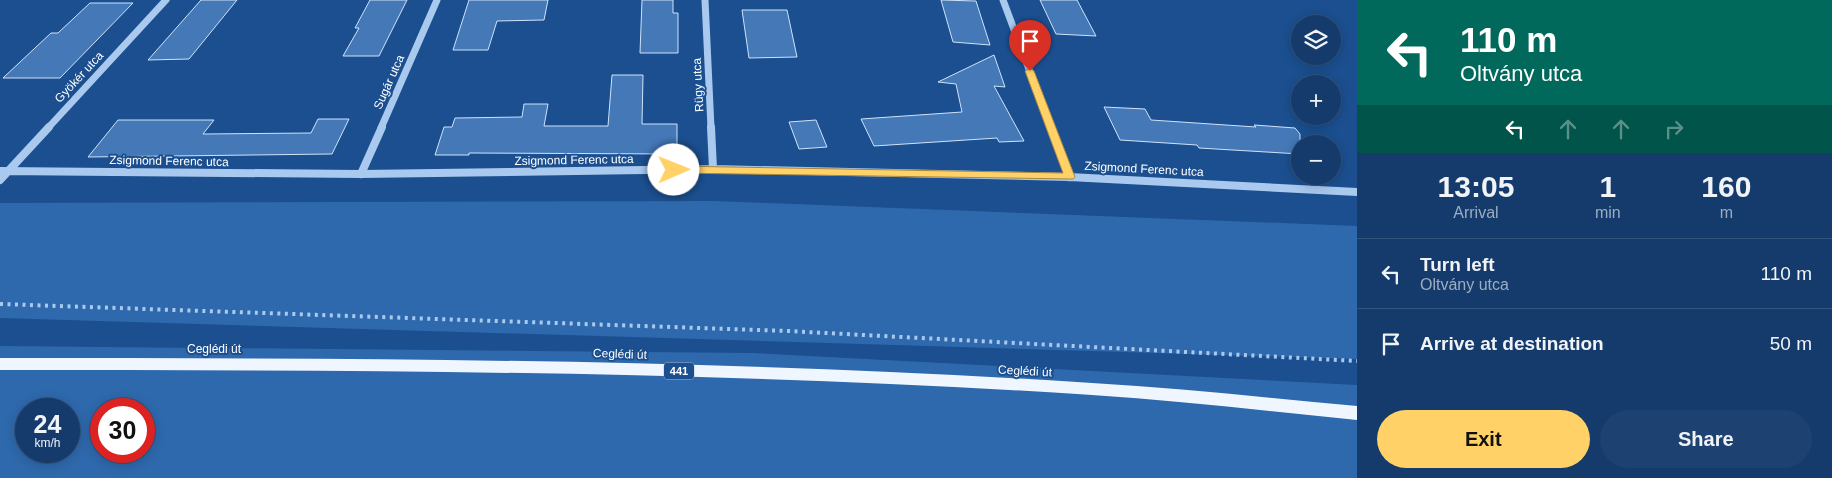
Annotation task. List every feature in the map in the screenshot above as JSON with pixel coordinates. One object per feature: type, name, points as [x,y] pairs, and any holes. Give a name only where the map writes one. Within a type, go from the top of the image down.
[{"type":"main road","name":"Ceglédi út","points":[[0,364],[296,364],[528,367],[754,373],[1092,389],[1357,413]]},
{"type":"street","name":"Gyökér utca","points":[[0,180],[4,171],[166,0]]},
{"type":"street","name":"Sugár utca","points":[[361,174],[437,0]]},
{"type":"street","name":"Rügy utca","points":[[705,0],[714,169]]},
{"type":"street","points":[[1003,0],[1069,177]]},
{"type":"street","name":"Zsigmond Ferenc utca","points":[[4,171],[361,174],[714,169],[1069,177],[1357,192]]},
{"type":"path","points":[[0,304],[788,330],[1357,361]]},
{"type":"shaded area","points":[[714,201],[1357,226],[1357,359],[0,318],[0,203]]},
{"type":"shaded area","points":[[0,346],[753,353],[1357,385],[1357,478],[0,478]]},
{"type":"building","points":[[201,0],[237,0],[189,59],[148,60]]},
{"type":"building","points":[[370,0],[407,0],[379,56],[343,56],[359,28],[355,28]]},
{"type":"building","points":[[469,0],[548,0],[544,20],[497,21],[488,50],[453,50]]},
{"type":"building","points":[[642,0],[673,0],[673,13],[678,13],[678,53],[640,53]]},
{"type":"building","points":[[941,0],[976,1],[990,45],[953,42]]},
{"type":"building","points":[[1040,0],[1077,0],[1096,36],[1056,34]]},
{"type":"building","points":[[90,3],[133,3],[60,78],[3,78],[51,33],[58,33]]},
{"type":"building","points":[[742,10],[787,10],[797,57],[749,58]]},
{"type":"building","points":[[994,55],[1005,87],[994,86],[1024,141],[999,142],[997,138],[874,146],[861,119],[962,112],[956,84],[938,82]]},
{"type":"building","points":[[612,75],[643,75],[642,124],[677,124],[677,154],[469,153],[469,155],[435,155],[444,127],[452,127],[455,118],[522,117],[524,104],[548,104],[544,126],[608,126]]},
{"type":"building","points":[[1104,107],[1145,109],[1151,120],[1295,128],[1300,134],[1291,135],[1291,153],[1199,148],[1197,145],[1120,140]]},
{"type":"building","points":[[318,119],[349,119],[332,154],[88,157],[118,120],[214,120],[203,134],[311,133]]},
{"type":"building","points":[[816,120],[827,147],[799,149],[789,122]]},
{"type":"route","points":[[674,170],[714,169],[1069,177],[1030,71]]}]
